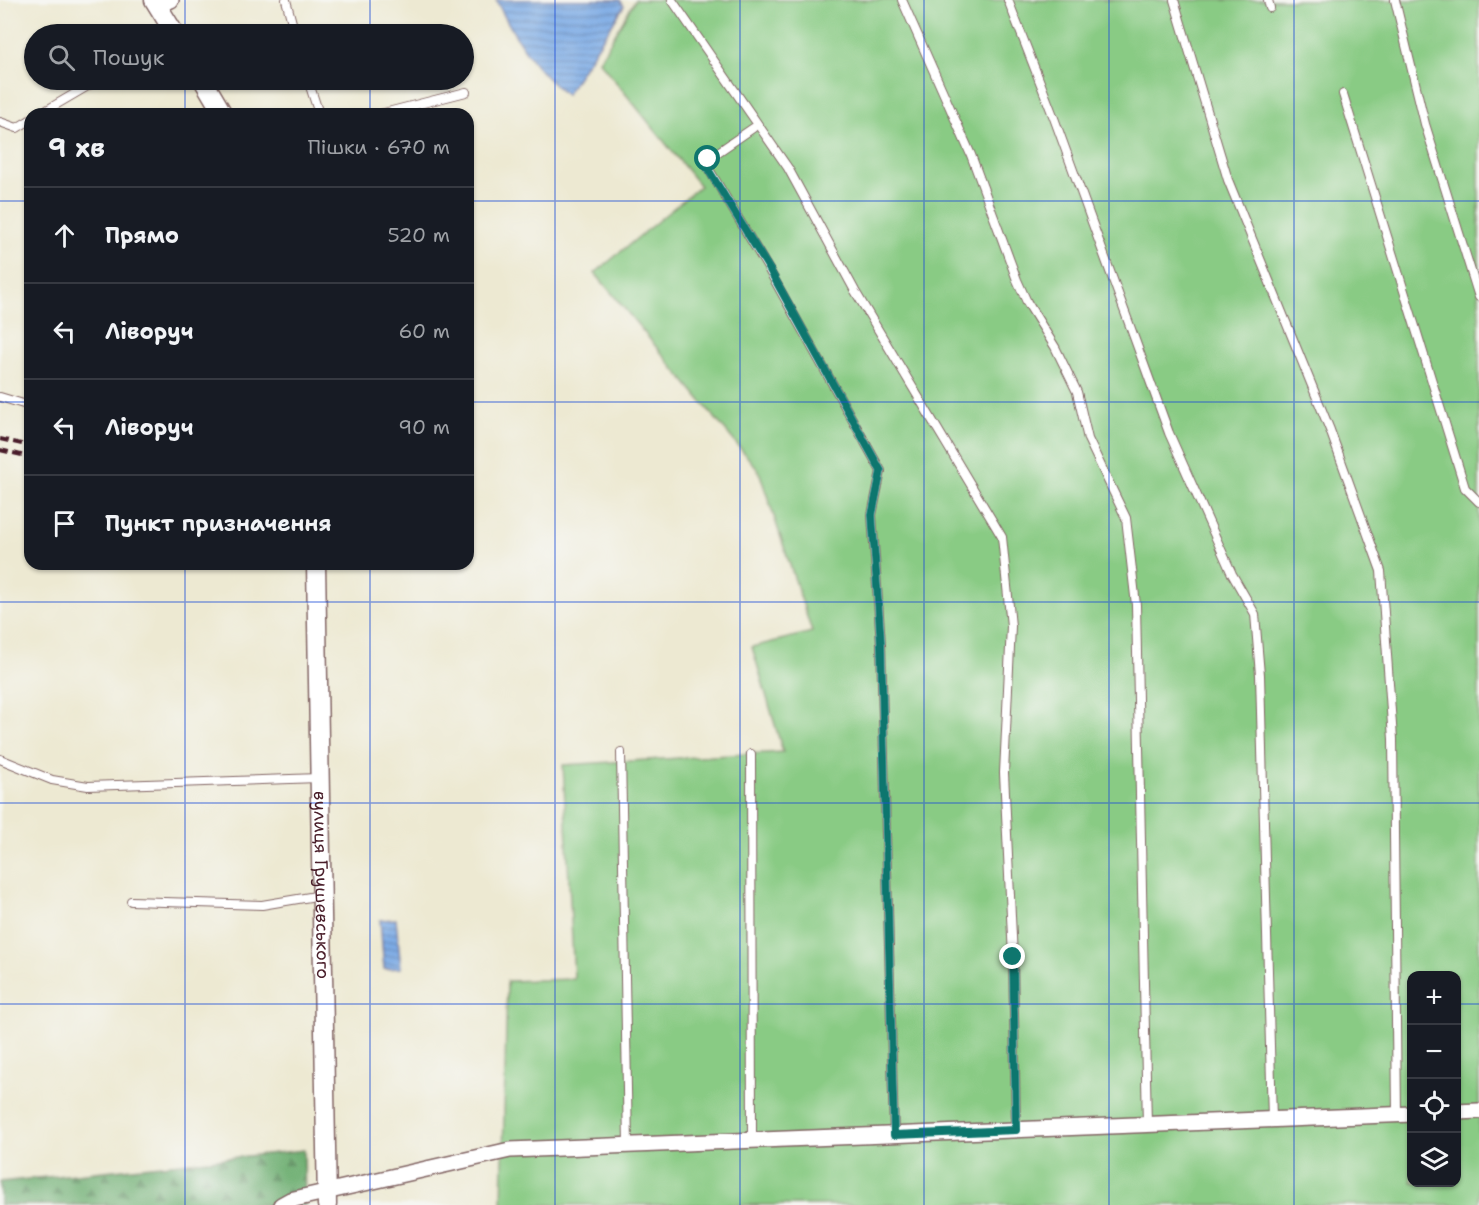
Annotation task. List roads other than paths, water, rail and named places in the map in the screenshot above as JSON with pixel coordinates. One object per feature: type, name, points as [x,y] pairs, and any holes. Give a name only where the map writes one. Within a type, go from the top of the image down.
[{"type":"street","points":[[161,1],[170,24]]},
{"type":"street","points":[[209,90],[220,108]]},
{"type":"street","name":"вулиця Грушевського","points":[[316,570],[324,895],[327,1198]]},
{"type":"street","points":[[1461,1112],[1479,1111]]},
{"type":"street","points":[[281,1205],[290,1200],[327,1198],[510,1150],[1404,1114]]},
{"type":"lane","points":[[286,0],[292,24]]},
{"type":"lane","points":[[672,0],[788,168],[855,291],[1002,537],[1011,626],[1004,773],[1013,957],[1016,1130]]},
{"type":"lane","points":[[902,0],[967,144],[1017,280],[1027,302],[1055,347],[1077,392],[1088,439],[1126,518],[1136,605],[1147,1125]]},
{"type":"lane","points":[[1008,0],[1054,118],[1169,433],[1232,574],[1255,614],[1260,675],[1272,1120]]},
{"type":"lane","points":[[1174,0],[1228,180],[1330,430],[1381,571],[1393,739],[1404,1114]]},
{"type":"lane","points":[[1395,0],[1425,124],[1479,297]]},
{"type":"lane","points":[[50,108],[81,90]]},
{"type":"lane","points":[[311,90],[317,108]]},
{"type":"lane","points":[[403,108],[466,92]]},
{"type":"lane","points":[[1343,94],[1465,488],[1479,502]]},
{"type":"lane","points":[[0,122],[17,128],[24,124]]},
{"type":"lane","points":[[753,128],[708,159],[706,166],[770,270],[881,471],[872,515],[881,644],[894,1135]]},
{"type":"lane","points":[[0,397],[24,404]]},
{"type":"lane","points":[[621,753],[628,1145]]},
{"type":"lane","points":[[751,754],[752,1141]]},
{"type":"lane","points":[[0,759],[52,780],[88,786],[321,778]]},
{"type":"lane","points":[[131,901],[262,905],[324,895]]},
{"type":"water","points":[[496,0],[620,0],[624,6],[566,95],[534,63],[510,27]]},
{"type":"water","points":[[396,919],[401,968],[384,969],[380,920]]},
{"type":"railway","points":[[0,439],[24,445]]},
{"type":"railway","points":[[0,450],[24,456]]}]
